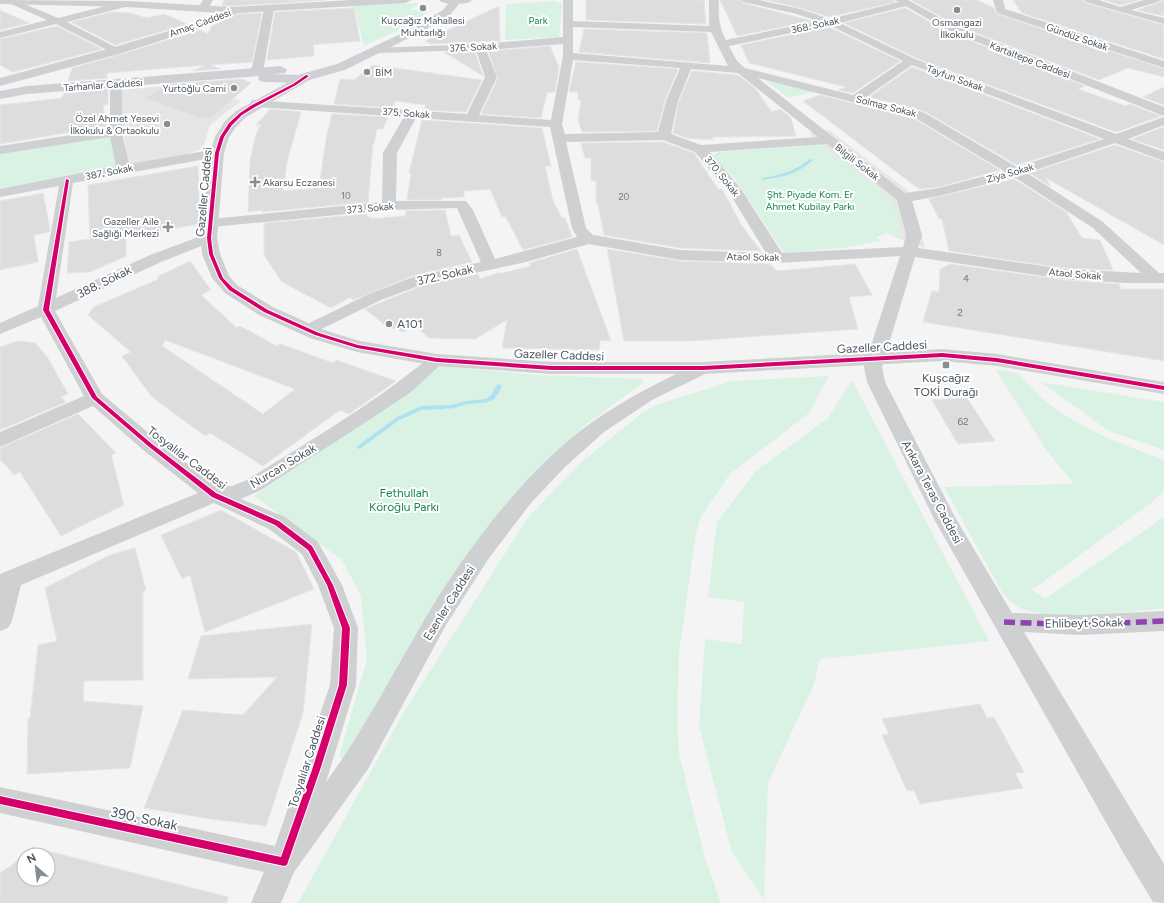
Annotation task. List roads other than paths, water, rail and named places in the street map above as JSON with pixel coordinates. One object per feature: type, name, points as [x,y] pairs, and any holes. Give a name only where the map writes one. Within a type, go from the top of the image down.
[{"type":"main road","name":"Gazeller Caddesi","points":[[305,72],[341,67],[379,50],[447,12],[457,0]]},
{"type":"main road","name":"Tarhanlar Caddesi","points":[[207,78],[257,72],[280,74]]},
{"type":"main road","points":[[280,74],[292,80],[305,72]]},
{"type":"main road","name":"Tarhanlar Caddesi","points":[[0,95],[27,90],[280,74]]},
{"type":"street","points":[[7,0],[58,21],[115,51]]},
{"type":"street","name":"Amaç Caddesi","points":[[0,82],[115,51],[206,23],[236,10],[269,9],[331,2],[406,0]]},
{"type":"street","points":[[444,0],[467,0]]},
{"type":"street","points":[[568,0],[568,56],[556,124],[579,228],[588,240]]},
{"type":"street","name":"Bilgili Sokak","points":[[714,0],[713,14],[715,29],[732,63],[902,197]]},
{"type":"street","name":"Tayfun Sokak","points":[[746,0],[796,11],[830,22],[911,61],[1164,157]]},
{"type":"street","name":"Gündüz Sokak","points":[[998,0],[1001,11],[1164,65]]},
{"type":"street","points":[[1089,0],[1120,10],[1164,21]]},
{"type":"street","points":[[1120,10],[1155,0]]},
{"type":"street","points":[[0,1],[205,4],[236,10]]},
{"type":"street","name":"368. Sokak","points":[[722,44],[830,22],[903,2]]},
{"type":"street","name":"Kartaltepe Caddesi","points":[[903,2],[959,32],[1164,112]]},
{"type":"street","points":[[0,35],[126,4]]},
{"type":"street","points":[[257,72],[269,9]]},
{"type":"street","points":[[568,24],[715,29]]},
{"type":"street","name":"376. Sokak","points":[[379,50],[480,47],[568,40]]},
{"type":"street","points":[[471,118],[490,77],[480,47]]},
{"type":"street","name":"Solmaz Sokak","points":[[568,56],[741,70],[919,114],[1016,172],[1098,225],[1159,278]]},
{"type":"street","points":[[855,99],[911,61]]},
{"type":"street","points":[[559,138],[664,136],[672,101],[687,66]]},
{"type":"street","name":"Gazeller Caddesi","points":[[256,103],[286,90],[305,72]]},
{"type":"street","name":"Gazeller Caddesi","points":[[280,74],[256,103],[234,120],[219,141],[210,230],[211,254],[221,278],[231,289],[266,310],[309,330],[357,346],[437,360],[552,368],[703,368],[942,355],[997,360],[1164,388]]},
{"type":"street","points":[[116,84],[116,132],[123,169]]},
{"type":"street","name":"375. Sokak","points":[[256,103],[556,124]]},
{"type":"street","points":[[389,206],[390,153],[413,113]]},
{"type":"street","name":"Ziya Sokak","points":[[902,197],[924,196],[1016,172],[1116,139],[1164,121]]},
{"type":"street","points":[[0,150],[116,132]]},
{"type":"street","name":"370. Sokak","points":[[664,136],[700,149],[736,192],[777,258]]},
{"type":"street","points":[[700,149],[830,140]]},
{"type":"street","name":"387. Sokak","points":[[0,193],[218,152]]},
{"type":"street","points":[[46,310],[67,180]]},
{"type":"street","points":[[876,358],[914,235],[906,203],[902,197]]},
{"type":"street","name":"373. Sokak","points":[[210,230],[389,206],[453,203],[464,206],[490,265]]},
{"type":"street","name":"388. Sokak","points":[[0,329],[46,310],[131,269],[177,249],[210,230]]},
{"type":"street","name":"Ataol Sokak","points":[[588,240],[680,255],[777,258],[908,251],[1064,274],[1159,278]]},
{"type":"street","name":"372. Sokak","points":[[309,330],[395,288],[419,280],[490,265],[588,240]]},
{"type":"street","name":"Tosyalılar Caddesi","points":[[46,310],[95,398],[150,445],[214,495],[277,523],[310,548],[330,585],[346,628],[343,685],[316,770],[284,862]]},
{"type":"street","name":"Ankara Teras Caddesi","points":[[876,358],[873,367],[876,382],[945,519],[1130,837],[1164,891]]},
{"type":"street","name":"Nurcan Sokak","points":[[5,582],[214,495],[235,493],[254,485],[404,388],[437,360]]},
{"type":"street","name":"Esenler Caddesi","points":[[266,903],[284,862],[358,760],[438,618],[481,552],[524,498],[558,462],[598,428],[645,396],[703,368]]},
{"type":"street","points":[[0,440],[95,398]]},
{"type":"street","points":[[0,621],[5,582]]},
{"type":"street","name":"Ehlibeyt Sokak","points":[[1004,622],[1080,625],[1164,621]]},
{"type":"street","name":"390. Sokak","points":[[0,800],[284,862]]},
{"type":"waterway","points":[[800,168],[811,160]]},
{"type":"waterway","points":[[763,179],[785,175],[798,169]]},
{"type":"waterway","points":[[450,407],[469,402],[491,399],[499,386]]},
{"type":"waterway","points":[[399,418],[421,408],[445,407]]},
{"type":"waterway","points":[[359,447],[396,420]]},
{"type":"place","name":"Kuşcağız Mahallesi Muhtarlığı","points":[[423,8]]},
{"type":"place","name":"Osmangazi İlkokulu","points":[[957,10]]},
{"type":"place","name":"BİM","points":[[367,72]]},
{"type":"place","name":"Yurtoğlu Cami","points":[[234,88]]},
{"type":"place","name":"Özel Ahmet Yesevi İlkokulu & Ortaokulu","points":[[167,124]]},
{"type":"place","name":"Akarsu Eczanesi","points":[[255,182]]},
{"type":"place","name":"Gazeller Aile Sağlığı Merkezi","points":[[168,227]]},
{"type":"place","name":"A101","points":[[389,324]]},
{"type":"place","name":"Kuşcağız TOKİ Durağı","points":[[946,365]]},
{"type":"park label","name":"Park","points":[[538,20]]},
{"type":"park label","name":"Şht. Piyade Kom. Er Ahmet Kubilay Parkı","points":[[810,200]]},
{"type":"park label","name":"Fethullah Köroğlu Parkı","points":[[404,500]]}]
